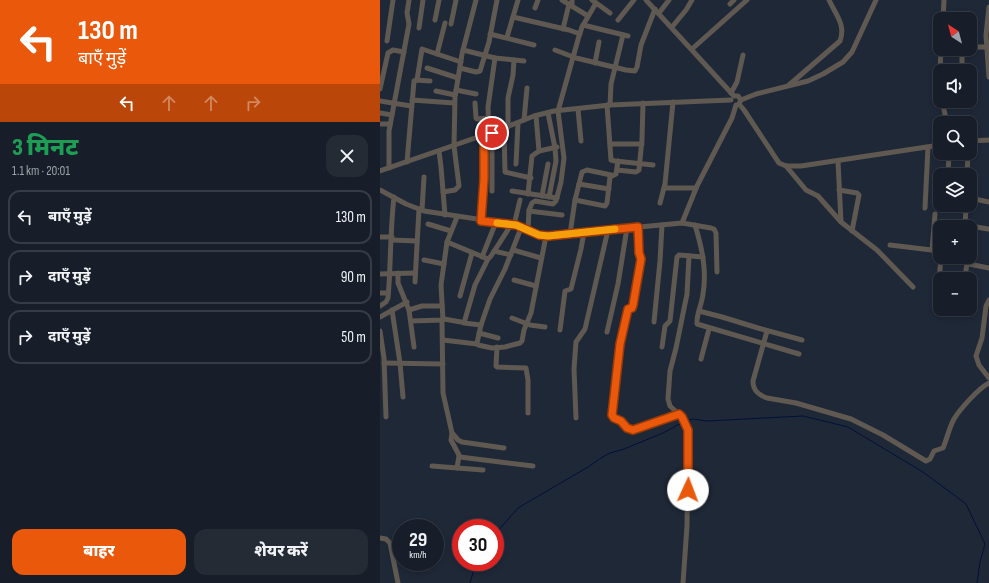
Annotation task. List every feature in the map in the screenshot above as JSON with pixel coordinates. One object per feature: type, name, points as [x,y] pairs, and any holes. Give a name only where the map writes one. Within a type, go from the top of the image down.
[{"type":"street","points":[[387,41],[393,0]]},
{"type":"street","points":[[389,168],[388,139],[409,24],[407,13],[409,0]]},
{"type":"street","points":[[419,28],[423,0]]},
{"type":"street","points":[[435,20],[439,0]]},
{"type":"street","points":[[451,24],[456,0]]},
{"type":"street","points":[[443,192],[458,188],[454,146],[454,103],[463,50],[476,0]]},
{"type":"street","points":[[460,68],[479,72],[490,34],[497,0]]},
{"type":"street","points":[[507,37],[518,0]]},
{"type":"street","points":[[562,0],[571,4],[588,16]]},
{"type":"street","points":[[618,20],[634,0]]},
{"type":"street","points":[[646,0],[692,49],[732,96]]},
{"type":"street","points":[[555,50],[572,57],[633,72],[637,69],[641,45],[657,11],[669,0]]},
{"type":"street","points":[[672,27],[692,0]]},
{"type":"street","points":[[692,49],[746,0]]},
{"type":"street","points":[[786,87],[840,41],[842,26],[829,0]]},
{"type":"street","points":[[742,55],[738,82],[732,96],[733,104],[756,94],[808,81],[823,74],[846,59],[852,52],[876,0]]},
{"type":"street","points":[[943,12],[944,0]]},
{"type":"street","points":[[534,8],[535,1]]},
{"type":"street","points":[[528,230],[531,204],[533,202],[553,204],[557,198],[563,171],[564,158],[558,111],[572,57],[583,25],[594,1],[610,13]]},
{"type":"street","points":[[563,29],[571,4]]},
{"type":"street","points":[[989,7],[986,25],[989,77]]},
{"type":"street","points":[[513,17],[580,34]]},
{"type":"street","points":[[437,54],[445,23]]},
{"type":"street","points":[[583,25],[625,35],[611,84],[609,105],[611,160],[653,164]]},
{"type":"street","points":[[490,34],[507,37],[534,45]]},
{"type":"street","points":[[595,63],[599,42]]},
{"type":"street","points":[[977,47],[987,47]]},
{"type":"street","points":[[407,162],[414,82],[417,80],[421,50],[423,49],[461,62]]},
{"type":"street","points":[[380,89],[388,53],[393,50],[404,52]]},
{"type":"street","points":[[463,50],[494,58],[524,61]]},
{"type":"street","points":[[492,191],[488,134],[488,107],[494,58]]},
{"type":"street","points":[[514,60],[513,75],[508,98],[504,172],[531,178]]},
{"type":"street","points":[[427,68],[458,78]]},
{"type":"street","points":[[417,80],[430,81]]},
{"type":"street","points":[[524,120],[527,88]]},
{"type":"street","points":[[436,91],[476,94]]},
{"type":"street","points":[[380,172],[548,112],[609,105],[673,102],[738,96],[738,103],[732,118],[696,188],[682,223]]},
{"type":"street","points":[[412,100],[454,103]]},
{"type":"street","points":[[380,101],[411,106]]},
{"type":"street","points":[[660,203],[664,188],[673,102]]},
{"type":"street","points":[[475,103],[476,118],[488,118]]},
{"type":"street","points":[[617,170],[637,172],[640,163],[642,144],[643,103]]},
{"type":"street","points":[[738,103],[777,161],[786,166],[801,166],[933,146]]},
{"type":"street","points":[[578,108],[581,141]]},
{"type":"street","points":[[548,112],[556,160],[549,197]]},
{"type":"street","points":[[380,113],[392,115]]},
{"type":"street","points":[[536,116],[539,151]]},
{"type":"street","points":[[516,164],[518,123]]},
{"type":"street","points":[[380,124],[390,124]]},
{"type":"street","points":[[481,221],[488,134]]},
{"type":"street","points":[[977,141],[989,140]]},
{"type":"street","points":[[610,144],[642,144]]},
{"type":"street","points":[[528,194],[531,178],[532,156],[539,151],[563,146]]},
{"type":"street","points":[[925,208],[928,147]]},
{"type":"street","points":[[439,151],[444,215]]},
{"type":"street","points":[[838,160],[841,222]]},
{"type":"street","points":[[570,234],[581,173],[585,170],[615,175],[618,161]]},
{"type":"street","points":[[542,196],[548,164]]},
{"type":"street","points":[[786,166],[806,190],[818,196],[841,222],[885,257],[913,287]]},
{"type":"street","points":[[575,200],[605,206],[607,203],[611,175]]},
{"type":"street","points":[[415,282],[417,241],[424,177]]},
{"type":"street","points":[[579,184],[609,189]]},
{"type":"street","points":[[664,188],[696,188]]},
{"type":"street","points":[[380,190],[421,210],[456,217],[513,225],[546,236],[682,223],[711,228],[715,231],[717,272]]},
{"type":"street","points":[[840,190],[857,193],[859,195],[852,231]]},
{"type":"street","points":[[512,191],[557,198]]},
{"type":"street","points":[[380,306],[388,300],[392,239],[391,221],[394,197]]},
{"type":"street","points":[[977,199],[989,202]]},
{"type":"street","points":[[481,325],[464,323],[475,285],[488,259],[513,225],[520,200]]},
{"type":"street","points":[[529,212],[562,214]]},
{"type":"street","points":[[890,245],[932,250],[935,214]]},
{"type":"street","points":[[456,217],[447,242],[441,285],[443,388],[452,433],[451,440],[459,456],[457,468]]},
{"type":"street","points":[[482,258],[496,222]]},
{"type":"street","points":[[428,224],[451,231]]},
{"type":"street","points":[[654,322],[662,225]]},
{"type":"street","points":[[695,225],[703,257],[705,278],[697,324],[799,354]]},
{"type":"street","points":[[638,227],[639,253],[641,259],[633,305],[632,308],[628,309],[620,344],[612,416],[621,421],[627,428],[633,430],[680,416]]},
{"type":"street","points":[[477,344],[481,325],[490,298],[501,278],[521,228]]},
{"type":"street","points":[[606,332],[618,284],[627,228]]},
{"type":"street","points":[[977,228],[988,229]]},
{"type":"street","points":[[576,418],[574,369],[576,342],[585,329],[608,230]]},
{"type":"street","points":[[560,330],[565,291],[571,289],[584,232]]},
{"type":"street","points":[[443,340],[477,344],[492,348],[505,347],[521,342],[531,313],[546,236]]},
{"type":"street","points":[[380,237],[417,241]]},
{"type":"street","points":[[447,242],[482,258],[488,259]]},
{"type":"street","points":[[494,251],[541,258]]},
{"type":"street","points":[[460,296],[472,253]]},
{"type":"street","points":[[662,347],[666,325],[670,321],[677,257],[679,255],[703,257]]},
{"type":"street","points":[[683,583],[688,476],[688,430],[680,416],[669,404],[669,373],[676,348],[687,294],[689,256]]},
{"type":"street","points":[[424,260],[444,264]]},
{"type":"street","points":[[969,264],[989,268]]},
{"type":"street","points":[[380,274],[415,273]]},
{"type":"street","points":[[398,274],[398,283],[409,310],[414,347]]},
{"type":"street","points":[[514,280],[536,286]]},
{"type":"street","points":[[380,293],[388,293]]},
{"type":"street","points":[[989,300],[986,308],[982,338],[976,356],[979,364],[989,378]]},
{"type":"street","points":[[380,317],[407,302]]},
{"type":"street","points":[[409,310],[422,306],[442,306]]},
{"type":"street","points":[[986,308],[989,314]]},
{"type":"street","points":[[392,310],[400,363],[403,397]]},
{"type":"street","points":[[699,311],[722,316],[767,331],[802,340]]},
{"type":"street","points":[[512,318],[527,324],[545,327]]},
{"type":"street","points":[[410,321],[444,319],[461,322]]},
{"type":"street","points":[[701,359],[708,328]]},
{"type":"street","points":[[380,331],[384,363],[386,417]]},
{"type":"street","points":[[767,331],[753,381],[753,386],[756,392],[767,398],[814,407],[851,419],[883,435],[926,461],[930,460],[934,451],[943,448],[956,417],[974,396],[989,383]]},
{"type":"street","points":[[479,333],[498,338]]},
{"type":"street","points":[[497,347],[497,368],[526,368],[528,380],[528,413]]},
{"type":"street","points":[[384,363],[443,364]]},
{"type":"street","points":[[452,433],[462,442],[504,448]]},
{"type":"street","points":[[459,456],[484,461],[533,466]]},
{"type":"street","points":[[432,466],[484,470]]},
{"type":"street","points":[[380,538],[386,539],[390,543],[398,583]]},
{"type":"waterway","points":[[686,421],[693,419],[707,421],[803,416],[848,427],[923,472],[966,504],[985,544],[980,562],[977,583]]},
{"type":"waterway","points":[[504,524],[518,508],[601,458],[610,453],[624,449],[663,433],[683,422]]},
{"type":"waterway","points":[[470,583],[473,571]]},
{"type":"slow traffic","points":[[497,223],[516,225],[542,236],[615,229]]},
{"type":"route","points":[[492,133],[484,135],[484,195],[481,221],[516,225],[542,236],[638,227],[639,253],[641,259],[633,305],[632,308],[628,309],[620,344],[612,415],[614,418],[621,421],[627,428],[633,430],[679,414],[688,430],[688,490]]}]
